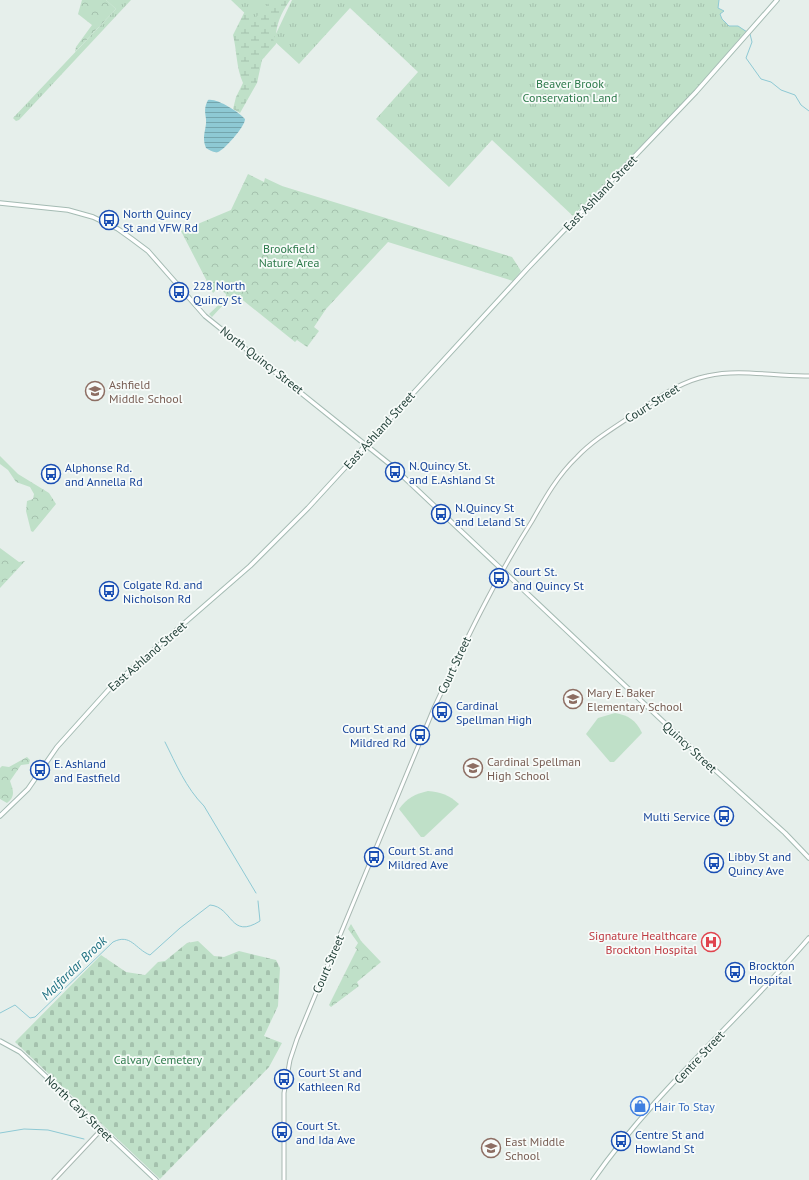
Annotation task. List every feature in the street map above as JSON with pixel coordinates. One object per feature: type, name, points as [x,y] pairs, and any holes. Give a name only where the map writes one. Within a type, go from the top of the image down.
[{"type":"main road","name":"East Ashland Street","points":[[0,816],[28,789],[57,747],[106,692],[250,566],[308,508],[533,263],[696,92],[777,0]]},
{"type":"main road","name":"North Quincy Street","points":[[0,203],[68,210],[94,217],[118,229],[148,251],[205,316],[366,444],[502,568]]},
{"type":"main road","name":"Quincy Street","points":[[502,568],[704,760],[785,833],[809,858]]},
{"type":"main road","name":"Centre Street","points":[[593,1180],[608,1159],[710,1043],[809,938]]},
{"type":"main road","name":"North Cary Street","points":[[0,1041],[20,1052],[101,1130],[156,1180]]},
{"type":"street","name":"Court Street","points":[[284,1180],[284,1092],[290,1060],[297,1038],[434,708],[502,568],[556,482],[577,456],[593,442],[664,394],[687,382],[705,376],[725,372],[809,376]]},
{"type":"street","points":[[54,1180],[101,1130]]},
{"type":"green space","points":[[82,0],[106,0],[116,9],[75,52],[76,47],[92,25],[78,14]]},
{"type":"green space","points":[[106,0],[131,0],[19,120],[16,121],[13,118],[116,9]]},
{"type":"green space","points":[[231,0],[271,0],[253,21]]},
{"type":"green space","points":[[245,0],[290,0],[279,21],[276,32],[276,44],[262,60],[257,83],[240,113],[233,109],[236,97],[243,83],[239,71],[233,35],[246,9]]},
{"type":"green space","name":"Beaver Brook Conservation Land","points":[[292,0],[719,0],[718,8],[724,11],[720,14],[722,19],[729,26],[738,26],[746,31],[695,90],[573,216],[492,140],[449,187],[376,119],[418,72],[350,8],[299,64],[273,40]]},
{"type":"green space","name":"Brookfield Nature Area","points":[[248,174],[264,182],[265,178],[282,186],[512,257],[521,271],[513,281],[388,242],[326,309],[314,327],[319,331],[307,347],[297,340],[295,342],[234,293],[212,317],[209,314],[226,298],[226,294],[218,288],[213,293],[181,231],[231,210]]},
{"type":"green space","points":[[0,456],[18,474],[49,493],[56,504],[33,532],[31,531],[26,511],[27,501],[33,499],[34,494],[30,487],[16,482],[8,470],[0,464]]},
{"type":"green space","points":[[0,548],[19,562],[25,561],[0,588]]},
{"type":"green space","points":[[615,713],[624,715],[634,721],[642,733],[614,762],[610,762],[586,734],[598,718]]},
{"type":"green space","points":[[27,757],[30,760],[29,764],[21,765],[10,781],[13,795],[7,803],[0,799],[0,768],[2,766],[9,767]]},
{"type":"green space","points":[[428,791],[445,794],[459,804],[424,837],[421,837],[399,809],[412,797]]},
{"type":"green space","points":[[351,924],[361,941],[381,962],[357,982],[359,986],[331,1007],[329,1005],[357,949],[355,948],[358,943],[348,929]]},
{"type":"green space","name":"Calvary Cemetery","points":[[198,941],[214,956],[224,957],[239,951],[276,960],[280,968],[278,1006],[264,1036],[282,1043],[269,1067],[160,1179],[15,1042],[101,955],[126,972],[145,975],[158,962],[165,961],[187,943]]},
{"type":"water","points":[[208,100],[217,101],[228,106],[245,119],[242,127],[234,138],[218,152],[213,152],[206,148],[205,144],[205,110]]},
{"type":"waterway","points":[[719,0],[718,8],[724,11],[720,14],[722,19],[729,26],[738,26],[747,32]]},
{"type":"waterway","points":[[750,34],[752,42],[746,58],[761,79],[771,82],[781,90],[795,95],[801,105],[809,111]]},
{"type":"waterway","name":"Malfardar Brook","points":[[165,742],[187,784],[204,806],[256,893]]},
{"type":"waterway","name":"Malfardar Brook","points":[[0,1013],[15,1005],[30,1018],[35,1017],[113,942],[124,939],[133,943],[150,955],[180,928],[210,905],[218,907],[237,925],[243,927],[250,926],[260,921],[258,901]]},
{"type":"waterway","points":[[0,1133],[24,1129],[48,1130],[84,1139]]},
{"type":"place","name":"North Quincy St and VFW Rd","points":[[109,220]]},
{"type":"place","name":"228 North Quincy St","points":[[179,292]]},
{"type":"place","name":"Ashfield Middle School","points":[[95,391]]},
{"type":"place","name":"N.Quincy St. and E.Ashland St","points":[[395,472]]},
{"type":"place","name":"Alphonse Rd. and Annella Rd","points":[[51,474]]},
{"type":"place","name":"N.Quincy St and Leland St","points":[[441,514]]},
{"type":"place","name":"Court St. and Quincy St","points":[[499,578]]},
{"type":"place","name":"Colgate Rd. and Nicholson Rd","points":[[109,591]]},
{"type":"place","name":"Mary E. Baker Elementary School","points":[[573,699]]},
{"type":"place","name":"Cardinal Spellman High","points":[[442,712]]},
{"type":"place","name":"Court St and Mildred Rd","points":[[420,735]]},
{"type":"place","name":"Cardinal Spellman High School","points":[[473,768]]},
{"type":"place","name":"E. Ashland and Eastfield","points":[[40,770]]},
{"type":"place","name":"Multi Service","points":[[724,816]]},
{"type":"place","name":"Court St. and Mildred Ave","points":[[374,857]]},
{"type":"place","name":"Libby St and Quincy Ave","points":[[714,863]]},
{"type":"place","name":"Signature Healthcare Brockton Hospital","points":[[711,942]]},
{"type":"place","name":"Brockton Hospital","points":[[735,972]]},
{"type":"place","name":"Court St and Kathleen Rd","points":[[284,1079]]},
{"type":"place","name":"Hair To Stay","points":[[640,1106]]},
{"type":"place","name":"Court St. and Ida Ave","points":[[282,1132]]},
{"type":"place","name":"Centre St and Howland St","points":[[621,1141]]},
{"type":"place","name":"East Middle School","points":[[491,1148]]}]
